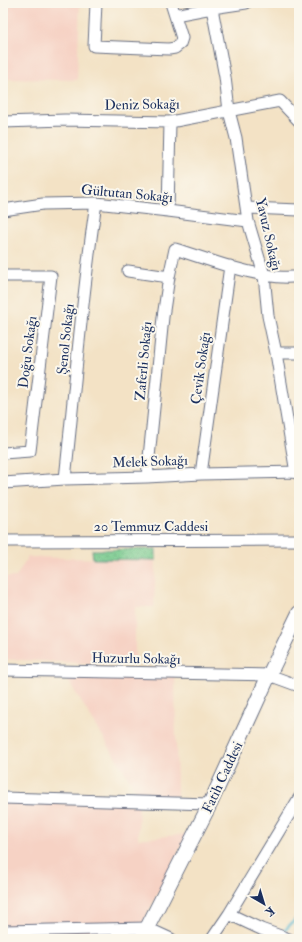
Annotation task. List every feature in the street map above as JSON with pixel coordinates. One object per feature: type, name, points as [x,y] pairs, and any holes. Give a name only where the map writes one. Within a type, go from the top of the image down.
[{"type":"main road","name":"Fatih Caddesi","points":[[145,934],[210,804],[269,674],[299,613]]},
{"type":"street","points":[[96,3],[94,46],[169,49],[175,48],[180,44],[182,38],[171,3]]},
{"type":"street","points":[[175,15],[211,6],[246,3]]},
{"type":"street","name":"Yavuz Sokağı","points":[[211,6],[225,76],[229,111],[236,138],[248,221],[264,275],[268,316],[295,434],[298,472]]},
{"type":"street","name":"Deniz Sokağı","points":[[3,122],[65,120],[170,122],[280,101],[299,121]]},
{"type":"street","points":[[168,211],[170,122]]},
{"type":"street","name":"Gültutan Sokağı","points":[[3,210],[43,204],[96,203],[248,221]]},
{"type":"street","name":"Şenol Sokağı","points":[[65,479],[90,240],[96,203]]},
{"type":"street","points":[[247,208],[299,210]]},
{"type":"street","name":"Zaferli Sokağı","points":[[147,477],[163,317],[175,249],[230,266]]},
{"type":"street","points":[[230,266],[264,275],[299,277]]},
{"type":"street","name":"Çevik Sokağı","points":[[201,474],[230,266]]},
{"type":"street","points":[[128,271],[169,277]]},
{"type":"street","name":"Doğu Sokağı","points":[[3,276],[51,276],[30,451],[3,453]]},
{"type":"street","points":[[276,353],[299,353]]},
{"type":"street","name":"Melek Sokağı","points":[[3,483],[65,479],[298,472]]},
{"type":"street","name":"20 Temmuz Caddesi","points":[[3,541],[299,540]]},
{"type":"street","name":"Huzurlu Sokağı","points":[[3,670],[269,674]]},
{"type":"street","points":[[269,674],[299,686]]},
{"type":"street","points":[[3,798],[210,804]]},
{"type":"street","points":[[212,939],[229,914],[299,798]]},
{"type":"street","points":[[229,914],[282,938]]},
{"type":"street","points":[[3,931],[145,934],[171,939]]},
{"type":"shaded area","points":[[3,3],[80,3],[77,80],[3,79]]},
{"type":"shaded area","points":[[28,557],[156,560],[154,607],[135,607],[135,666],[3,659],[3,577],[16,577]]},
{"type":"shaded area","points":[[66,677],[175,677],[177,797],[139,795]]},
{"type":"shaded area","points":[[3,803],[139,804],[138,839],[187,834],[135,939],[3,939]]},
{"type":"green space","points":[[156,549],[156,560],[93,559],[92,550]]},
{"type":"waterway","points":[[283,932],[299,916]]}]
